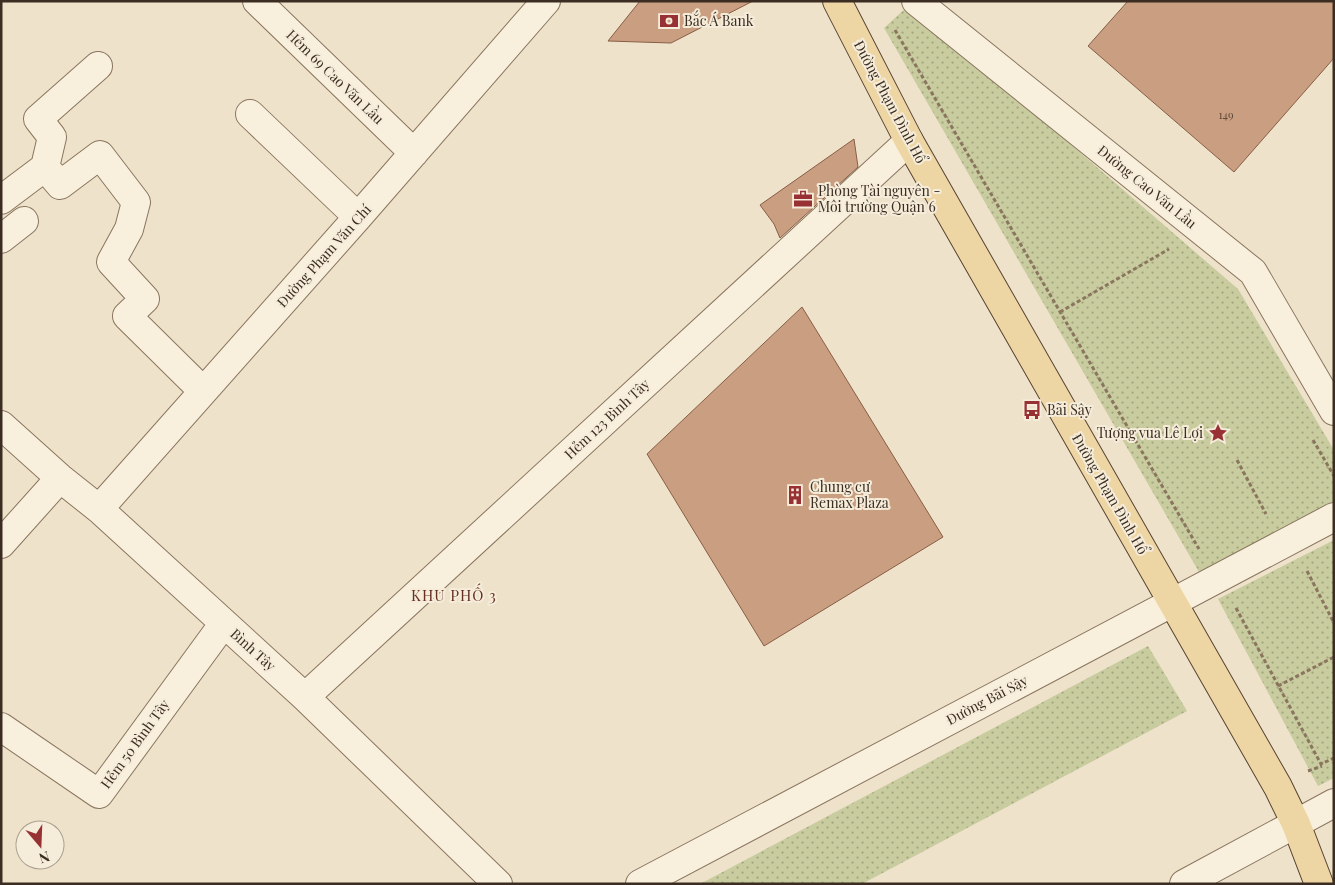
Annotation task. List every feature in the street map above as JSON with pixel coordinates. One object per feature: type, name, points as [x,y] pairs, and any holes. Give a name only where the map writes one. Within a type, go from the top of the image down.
[{"type":"main road","name":"Đường Phạm Đình Hổ","points":[[837,1],[909,141],[1278,787],[1296,824],[1319,884]]},
{"type":"street","name":"Hẻm 69 Cao Văn Lầu","points":[[257,1],[414,153]]},
{"type":"street","name":"Đường Phạm Văn Chí","points":[[99,508],[358,217],[546,1]]},
{"type":"street","name":"Đường Cao Văn Lầu","points":[[916,1],[1252,272],[1334,411]]},
{"type":"street","points":[[1,200],[45,167],[52,137],[38,119],[98,66]]},
{"type":"street","points":[[250,114],[358,217]]},
{"type":"street","name":"Hẻm 123 Bình Tây","points":[[305,697],[909,141]]},
{"type":"street","points":[[45,167],[60,185],[100,155],[136,202],[129,229],[102,269],[145,299],[127,316],[203,391]]},
{"type":"street","points":[[1,239],[24,221]]},
{"type":"street","name":"Bình Tây","points":[[1,425],[60,478],[99,508],[305,697],[498,884]]},
{"type":"street","points":[[1,544],[60,478]]},
{"type":"street","name":"Đường Bãi Sậy","points":[[640,884],[1334,517]]},
{"type":"street","name":"Hẻm 50 Bình Tây","points":[[1,727],[99,794],[224,623]]},
{"type":"street","points":[[1184,884],[1334,803]]},
{"type":"path","points":[[894,28],[1203,556]]},
{"type":"path","points":[[1060,312],[1176,244]]},
{"type":"path","points":[[1310,434],[1334,476]]},
{"type":"path","points":[[1237,460],[1270,521]]},
{"type":"path","points":[[1299,575],[1313,568]]},
{"type":"path","points":[[1307,571],[1334,623]]},
{"type":"path","points":[[1244,604],[1236,608],[1321,764],[1334,758]]},
{"type":"path","points":[[1278,686],[1334,657]]},
{"type":"green space","points":[[909,5],[1238,289],[1334,450],[1334,501],[1199,572],[884,28]]},
{"type":"green space","points":[[1334,540],[1334,778],[1318,786],[1218,599]]},
{"type":"green space","points":[[1148,646],[1187,711],[862,884],[700,884]]},
{"type":"building","name":"Bắc Á Bank","points":[[640,1],[753,1],[671,43],[608,41]]},
{"type":"building","points":[[1128,1],[1334,1],[1334,58],[1234,172],[1088,46]]},
{"type":"building","name":"Phòng Tài nguyên - Môi trường Quận 6","points":[[854,139],[858,167],[780,238],[774,224],[760,205]]},
{"type":"building","name":"Chung cư Remax Plaza","points":[[802,307],[943,537],[764,646],[647,454]]},
{"type":"place","name":"Bắc Á Bank","points":[[669,21]]},
{"type":"place","name":"Phòng Tài nguyên - Môi trường Quận 6","points":[[803,199]]},
{"type":"place","name":"Bãi Sậy","points":[[1032,410]]},
{"type":"place","name":"Tượng vua Lê Lợi","points":[[1218,433]]},
{"type":"place","name":"Chung cư Remax Plaza","points":[[795,495]]},
{"type":"district","name":"KHU PHỐ 3","points":[[454,596]]}]
